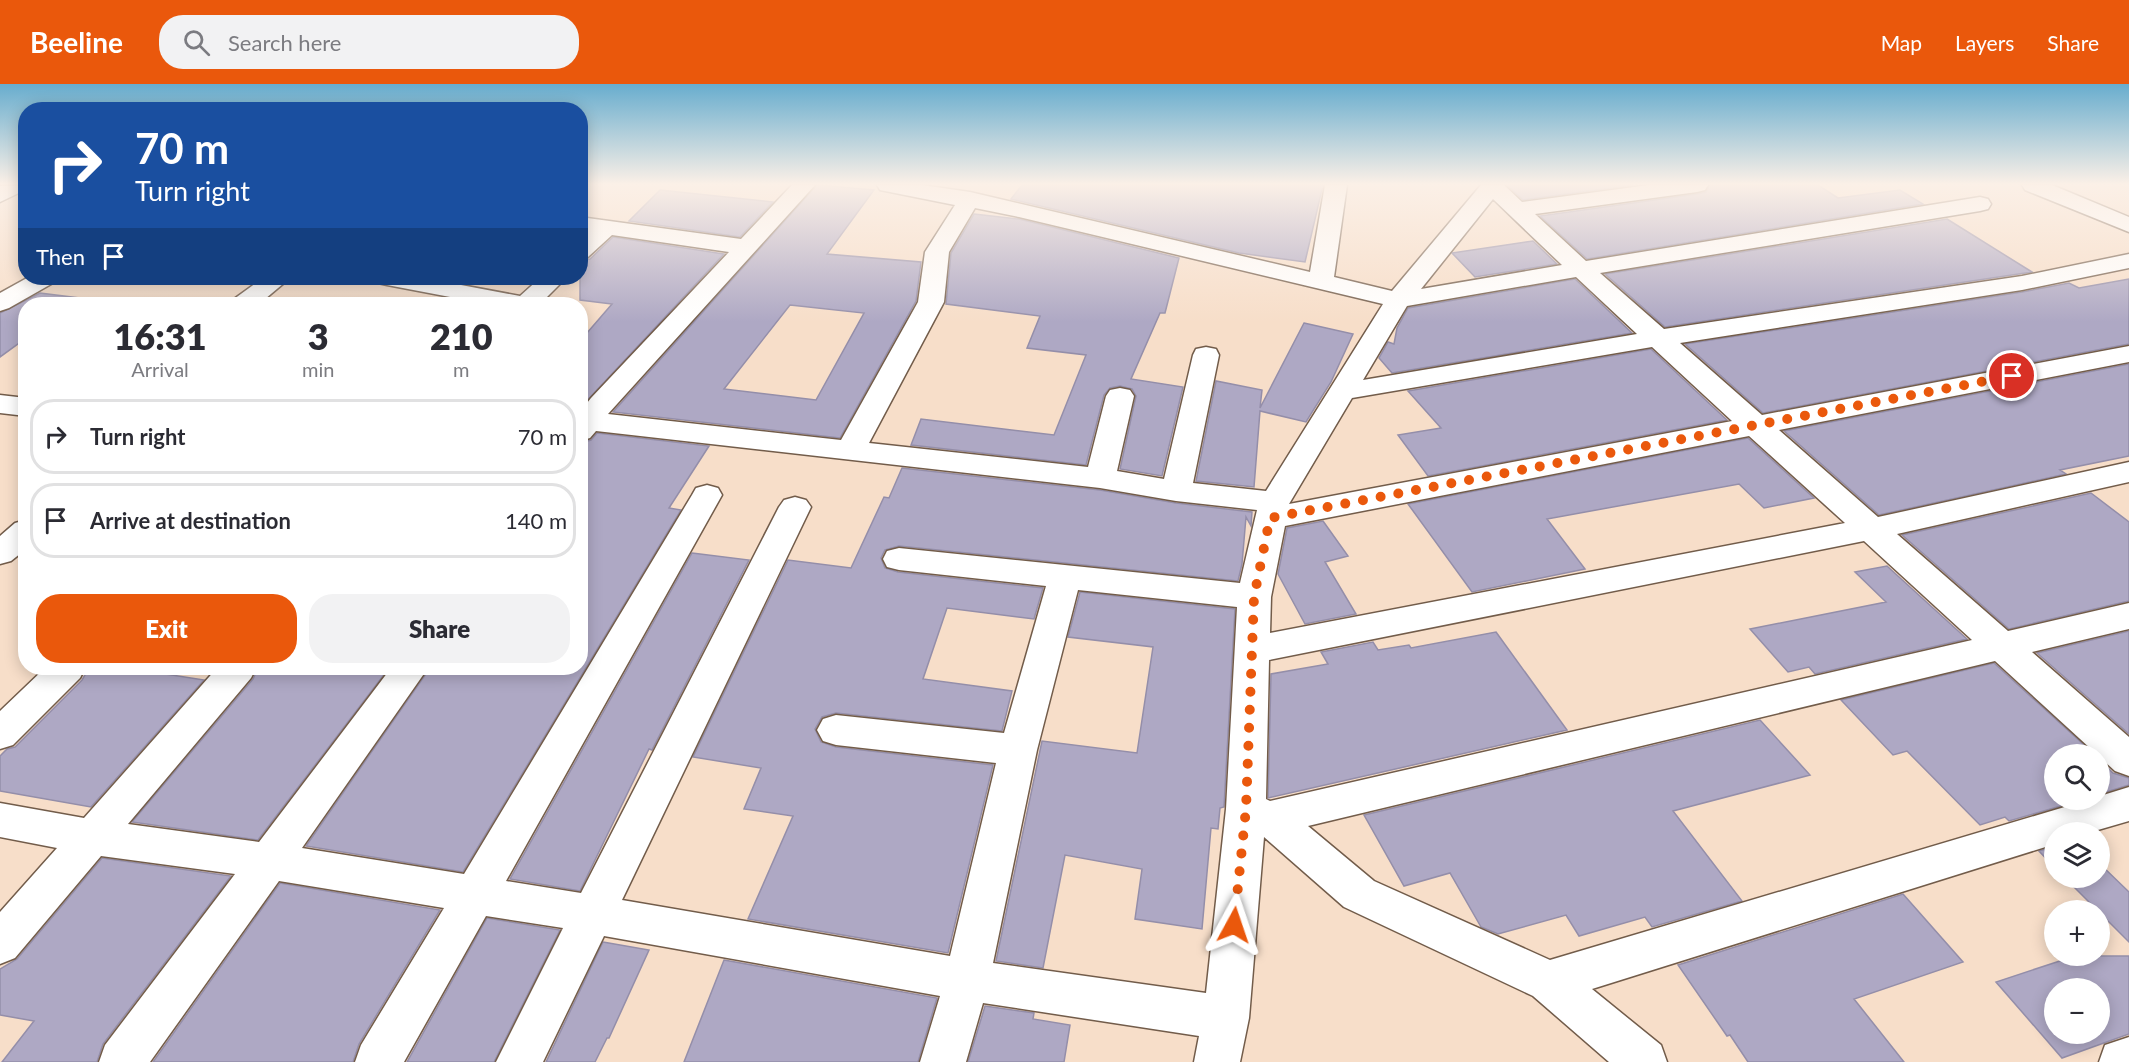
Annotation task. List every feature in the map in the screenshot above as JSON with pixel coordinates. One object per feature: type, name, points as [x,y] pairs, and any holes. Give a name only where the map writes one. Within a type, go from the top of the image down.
[{"type":"street","points":[[588,245],[603,231]]},
{"type":"street","points":[[626,231],[747,247]]},
{"type":"street","points":[[588,415],[762,231]]},
{"type":"street","points":[[850,450],[931,302],[937,252],[950,231]]},
{"type":"street","points":[[1104,231],[1398,300],[1816,231]]},
{"type":"street","points":[[1321,282],[1329,231]]},
{"type":"street","points":[[1217,1062],[1258,813],[1252,650],[1254,597],[1272,510],[1340,392],[1398,300],[1455,231]]},
{"type":"street","points":[[1541,231],[1753,425],[2129,760]]},
{"type":"street","points":[[1340,392],[1658,338],[2022,283],[2129,261]]},
{"type":"street","points":[[0,303],[32,285]]},
{"type":"street","points":[[253,297],[269,285]]},
{"type":"street","points":[[424,285],[488,297]]},
{"type":"street","points":[[533,297],[546,285]]},
{"type":"street","points":[[588,415],[850,450],[1100,478],[1272,510],[1753,425],[2129,354]]},
{"type":"street","points":[[1176,491],[1206,355]]},
{"type":"street","points":[[1100,478],[1120,396]]},
{"type":"street","points":[[0,404],[18,406]]},
{"type":"street","points":[[1252,650],[1871,529],[2129,472]]},
{"type":"street","points":[[378,1062],[707,495]]},
{"type":"street","points":[[519,1062],[795,507]]},
{"type":"street","points":[[0,553],[18,538]]},
{"type":"street","points":[[899,559],[1254,597]]},
{"type":"street","points":[[944,1062],[967,980],[1018,750],[1065,577]]},
{"type":"street","points":[[1258,813],[2129,616]]},
{"type":"street","points":[[0,734],[60,675]]},
{"type":"street","points":[[0,944],[232,675]]},
{"type":"street","points":[[122,1062],[405,675]]},
{"type":"street","points":[[836,730],[1018,750]]},
{"type":"street","points":[[1550,981],[2129,804]]},
{"type":"street","points":[[1258,813],[1359,894],[1550,981],[1644,1062]]},
{"type":"street","points":[[0,820],[92,837],[270,861],[592,914],[967,980],[1226,1018]]},
{"type":"street","points":[[2122,1062],[2129,1060]]},
{"type":"building","points":[[696,231],[746,231],[740,237]]},
{"type":"building","points":[[776,231],[844,231],[827,254],[921,262],[916,301],[840,438],[613,412]],"holes":[[[790,305],[864,313],[816,400],[724,389]]]},
{"type":"building","points":[[964,231],[1067,231],[1179,258],[1165,313],[1160,313],[1131,379],[1183,387],[1162,476],[1120,469],[1136,396],[1132,389],[1120,386],[1110,388],[1104,395],[1086,465],[911,445],[921,419],[1054,435],[1086,355],[1027,348],[1040,316],[946,304],[951,253]]},
{"type":"building","points":[[1145,231],[1312,231],[1305,262],[1239,253]]},
{"type":"building","points":[[1556,231],[1760,231],[1587,259]]},
{"type":"building","points":[[1875,231],[1966,231],[2032,272],[1665,327],[1605,274]]},
{"type":"building","points":[[613,237],[724,254],[588,399],[588,332],[612,304],[588,301],[588,297],[580,297],[580,285],[588,285],[588,259]]},
{"type":"building","points":[[1533,241],[1557,264],[1475,277],[1452,253]]},
{"type":"building","points":[[1575,279],[1632,333],[1392,373],[1379,358],[1388,342],[1394,344],[1397,328],[1408,308]]},
{"type":"building","points":[[2129,279],[2129,344],[1763,413],[1685,344],[2069,283],[2079,288]]},
{"type":"building","points":[[40,293],[72,297],[32,297]]},
{"type":"building","points":[[18,304],[18,344],[0,357],[0,313]]},
{"type":"building","points":[[1304,323],[1353,334],[1331,382],[1306,422],[1260,411],[1254,487],[1196,481],[1216,381],[1262,390],[1260,408]]},
{"type":"building","points":[[1651,349],[1727,420],[1428,476],[1398,435],[1441,428],[1408,391]]},
{"type":"building","points":[[2129,364],[2129,456],[2060,470],[2066,474],[1879,515],[1784,431]]},
{"type":"building","points":[[597,433],[709,446],[669,508],[681,510],[588,664],[588,441]]},
{"type":"building","points":[[1748,438],[1814,498],[1764,508],[1739,484],[1547,519],[1585,569],[1472,592],[1408,504]]},
{"type":"building","points":[[902,468],[1100,490],[1176,503],[1252,512],[1251,526],[1246,517],[1242,564],[1238,581],[899,546],[885,550],[881,558],[885,568],[898,572],[1043,588],[1034,619],[947,608],[923,679],[1012,691],[1002,731],[836,713],[822,717],[815,729],[821,742],[836,747],[993,765],[948,953],[748,919],[793,816],[744,809],[761,768],[693,757],[788,560],[851,568],[884,497],[889,498]]},
{"type":"building","points":[[2091,493],[2129,522],[2129,601],[2009,629],[1902,535]]},
{"type":"building","points":[[1323,521],[1348,556],[1325,562],[1356,614],[1305,624],[1278,574],[1287,528]]},
{"type":"building","points":[[692,553],[749,560],[652,750],[649,749],[580,891],[510,879]]},
{"type":"building","points":[[1887,566],[1967,639],[1815,674],[1809,667],[1788,672],[1750,629],[1886,602],[1855,572]]},
{"type":"building","points":[[1080,592],[1235,609],[1224,807],[1220,808],[1218,829],[1211,828],[1202,929],[1135,919],[1142,869],[1065,855],[1043,968],[996,961],[1042,741],[1137,753],[1153,647],[1068,637]]},
{"type":"building","points":[[2129,631],[2129,734],[2037,653]]},
{"type":"building","points":[[1496,632],[1567,730],[1268,798],[1271,674],[1328,664],[1321,652],[1373,642],[1378,650],[1409,645],[1411,648]]},
{"type":"building","points":[[1994,663],[2083,744],[2044,744],[2044,810],[2047,810],[2009,821],[2005,817],[1980,825],[1907,751],[1893,755],[1841,700]]},
{"type":"building","points":[[85,675],[172,675],[204,680],[91,807],[0,791],[0,756],[7,749],[15,747]]},
{"type":"building","points":[[255,675],[384,675],[258,840],[132,822]]},
{"type":"building","points":[[425,675],[582,675],[463,872],[306,846]]},
{"type":"building","points":[[1760,720],[1810,775],[1673,811],[1742,901],[1652,927],[1645,917],[1579,936],[1566,915],[1498,934],[1481,927],[1450,873],[1404,886],[1364,815]]},
{"type":"building","points":[[2110,770],[2129,778],[2129,785],[2110,791]]},
{"type":"building","points":[[102,858],[231,876],[103,1044],[97,1062],[2,1062],[34,1021],[0,1015],[0,969],[17,959]]},
{"type":"building","points":[[2110,874],[2129,892],[2129,942],[2110,923],[2110,900],[2087,900],[2075,888],[2110,888]]},
{"type":"building","points":[[280,883],[440,910],[359,1044],[353,1062],[153,1062]]},
{"type":"building","points":[[1903,894],[1963,962],[1854,999],[1904,1062],[1748,1062],[1730,1035],[1727,1036],[1678,965]]},
{"type":"building","points":[[487,918],[560,930],[494,1062],[407,1062]]},
{"type":"building","points":[[603,942],[649,950],[609,1038],[595,1062],[546,1062]]},
{"type":"building","points":[[2110,956],[2129,956],[2129,1034],[2110,1041],[2110,978],[2044,978],[2044,1037],[1996,982],[2045,966],[2110,966]]},
{"type":"building","points":[[724,960],[937,998],[918,1062],[684,1062]]},
{"type":"building","points":[[985,1006],[1034,1013],[1033,1019],[1070,1025],[1064,1062],[968,1062]]},
{"type":"building","points":[[2050,1044],[2101,1044],[2062,1058]]},
{"type":"route","points":[[1234,925],[1246,809],[1254,597],[1270,518],[2012,376]]}]
